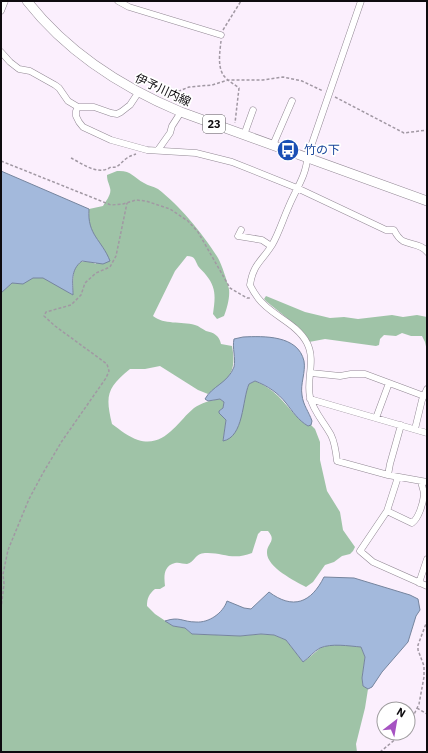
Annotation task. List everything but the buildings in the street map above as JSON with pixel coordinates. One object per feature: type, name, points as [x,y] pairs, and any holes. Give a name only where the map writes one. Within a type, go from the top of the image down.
[{"type":"main road","name":"伊予川内線","points":[[27,1],[48,26],[83,57],[110,76],[138,92],[181,112],[427,201]]},
{"type":"street","points":[[1,11],[5,1]]},
{"type":"street","points":[[118,1],[129,7],[221,35]]},
{"type":"street","points":[[361,1],[307,158],[307,164],[304,172],[280,230],[271,246],[256,264],[250,285],[258,298],[289,324],[308,344],[311,373],[308,390],[310,399],[334,442],[337,461],[388,475],[424,482],[424,507],[415,521],[412,523],[387,511]]},
{"type":"street","points":[[1,52],[10,62],[20,69],[30,72],[55,85],[59,88],[68,101],[78,107],[94,107],[117,114],[130,105],[138,92]]},
{"type":"street","points":[[273,145],[292,101]]},
{"type":"street","points":[[78,107],[76,111],[78,122],[111,140],[147,150],[196,153],[232,162],[297,188],[386,230],[394,230],[398,237],[402,240],[421,247],[427,252]]},
{"type":"street","points":[[244,135],[254,110]]},
{"type":"street","points":[[158,150],[170,133],[172,126],[181,112]]},
{"type":"street","points":[[242,230],[238,236],[262,240],[271,246]]},
{"type":"street","points":[[311,373],[340,376],[365,374],[424,396]]},
{"type":"street","points":[[376,418],[389,382]]},
{"type":"street","points":[[415,429],[427,389]]},
{"type":"street","points":[[310,399],[427,433]]},
{"type":"street","points":[[388,475],[401,425]]},
{"type":"street","points":[[398,477],[387,511],[360,551],[373,562],[427,586]]},
{"type":"street","points":[[419,583],[427,559]]},
{"type":"path","points":[[234,131],[239,88],[222,73],[220,56],[221,35],[224,27],[241,1]]},
{"type":"path","points":[[71,158],[87,167],[100,171],[107,170],[110,167],[114,168],[129,156],[147,150]]},
{"type":"path","points":[[1,161],[111,205],[136,200],[146,200],[170,209],[188,221],[206,246],[230,288],[248,298],[258,298]]},
{"type":"path","points":[[1,609],[4,584],[3,574],[8,550],[29,499],[62,442],[106,378],[109,371],[107,364],[55,326],[44,316],[46,312],[71,305],[81,296],[85,284],[96,273],[110,267],[116,256],[126,202]]},
{"type":"path","points":[[427,621],[418,645],[418,650],[424,666],[424,677],[417,708],[427,714]]},
{"type":"path","points":[[380,752],[393,741]]},
{"type":"green space","points":[[117,171],[129,173],[146,184],[158,189],[183,212],[218,258],[229,289],[229,299],[224,316],[217,319],[213,314],[215,298],[212,284],[194,259],[187,256],[175,271],[153,316],[162,321],[195,325],[214,334],[219,338],[221,344],[232,346],[233,362],[232,369],[226,380],[208,394],[198,390],[160,366],[145,369],[130,369],[116,382],[110,393],[109,406],[112,424],[138,440],[156,440],[170,432],[197,406],[206,402],[220,399],[224,402],[223,408],[219,411],[226,420],[223,441],[239,424],[249,384],[255,381],[264,385],[278,396],[301,420],[308,426],[311,425],[315,429],[320,442],[320,460],[327,491],[340,512],[343,530],[355,547],[350,554],[342,556],[334,562],[325,565],[313,582],[306,587],[282,573],[271,563],[268,558],[267,549],[272,537],[268,531],[261,531],[258,534],[252,553],[233,556],[202,553],[190,563],[171,564],[165,572],[165,586],[160,589],[155,589],[151,593],[148,598],[147,606],[155,614],[173,626],[185,628],[192,634],[240,636],[261,634],[274,635],[286,640],[303,662],[318,650],[327,646],[339,645],[361,647],[365,657],[362,678],[363,686],[368,689],[356,744],[357,752],[1,752],[1,293],[12,283],[22,283],[38,277],[49,280],[73,295],[74,275],[77,265],[81,262],[96,264],[99,242],[90,227],[89,209],[103,206],[110,193],[107,175]]},
{"type":"green space","points":[[266,296],[305,312],[330,318],[344,317],[358,319],[392,315],[403,317],[417,315],[427,317],[427,351],[422,336],[411,336],[402,333],[396,336],[384,335],[380,339],[379,345],[376,346],[325,339],[309,342],[292,322],[264,299]]},
{"type":"water","points":[[1,171],[89,209],[90,225],[110,261],[103,264],[82,261],[74,272],[73,295],[43,278],[33,278],[23,284],[12,283],[1,293]]},
{"type":"water","points":[[243,337],[270,337],[279,339],[295,346],[301,352],[304,361],[302,395],[312,421],[311,425],[308,426],[301,421],[283,399],[276,393],[255,381],[249,384],[239,425],[235,433],[230,438],[223,441],[226,420],[219,413],[219,411],[223,408],[224,402],[220,399],[208,401],[205,399],[228,377],[234,367],[234,339]]},
{"type":"water","points":[[324,577],[354,578],[410,595],[418,599],[420,610],[416,616],[408,642],[382,672],[372,687],[368,689],[363,686],[362,678],[365,657],[361,647],[340,645],[324,646],[318,649],[303,662],[286,640],[274,635],[261,634],[240,636],[192,634],[185,628],[173,626],[165,621],[178,619],[191,622],[206,621],[219,613],[227,601],[244,608],[251,609],[269,592],[286,601],[301,601],[313,593]]},
{"type":"place","name":"竹の下","points":[[288,150]]}]
